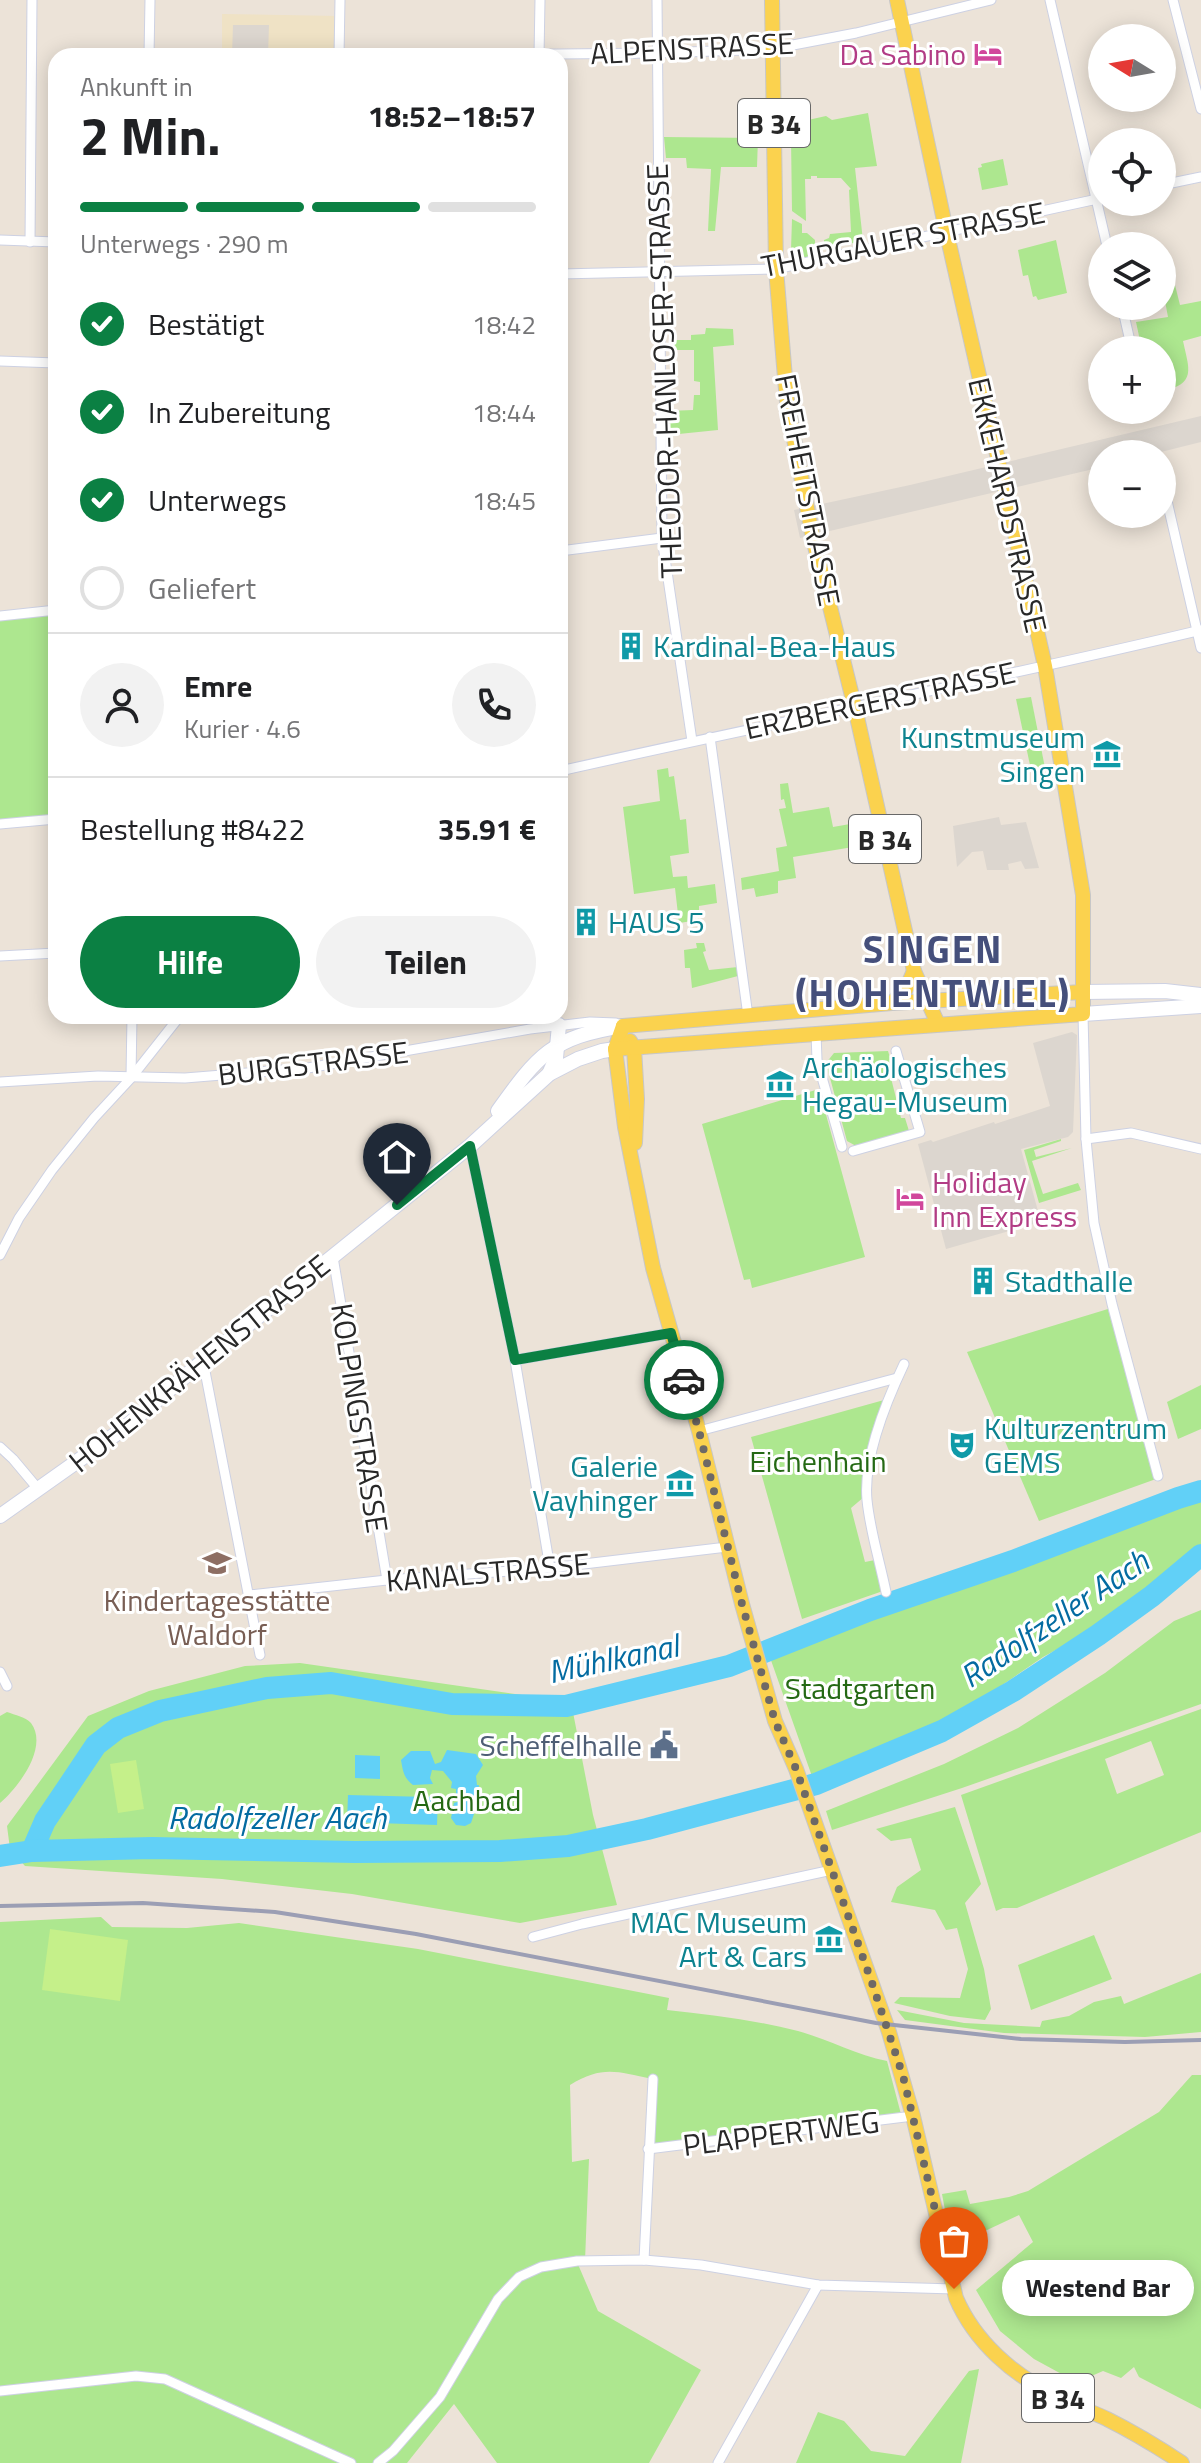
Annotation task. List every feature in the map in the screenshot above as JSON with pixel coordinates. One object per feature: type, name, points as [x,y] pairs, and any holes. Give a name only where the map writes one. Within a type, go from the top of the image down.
[{"type":"main road","name":"FREIHEITSTRASSE","points":[[772,0],[776,269],[786,391],[812,534],[914,971],[938,1024]]},
{"type":"main road","name":"EKKEHARDSTRASSE","points":[[897,0],[1045,666],[1083,895],[1083,1014]]},
{"type":"main road","points":[[892,1003],[906,989],[914,971]]},
{"type":"main road","points":[[623,1026],[892,1003],[1083,992],[1165,991],[1201,995]]},
{"type":"main road","points":[[615,1049],[1201,1006]]},
{"type":"main road","points":[[549,1074],[559,1044],[559,1024]]},
{"type":"main road","name":"HOHENKRÄHENSTRASSE","points":[[470,1146],[533,1063],[559,1044],[586,1032],[623,1026]]},
{"type":"main road","name":"B 34","points":[[623,1026],[634,1048],[637,1099],[634,1168]]},
{"type":"main road","name":"B 34","points":[[623,1026],[615,1049],[625,1127],[653,1268],[775,1721],[796,1769],[889,2032],[963,2315],[979,2336],[1019,2374],[1058,2398],[1107,2419],[1182,2463]]},
{"type":"main road","name":"HOHENKRÄHENSTRASSE","points":[[0,1516],[123,1429],[470,1146],[549,1074],[578,1059],[615,1049]]},
{"type":"street","points":[[30,242],[32,0]]},
{"type":"street","points":[[149,48],[150,0]]},
{"type":"street","points":[[339,48],[340,0]]},
{"type":"street","points":[[539,48],[540,0]]},
{"type":"street","name":"THEODOR-HANLOSER-STRASSE","points":[[657,0],[662,538],[692,741]]},
{"type":"street","name":"ALPENSTRASSE","points":[[568,55],[772,49],[901,23],[991,0]]},
{"type":"street","points":[[1050,0],[1088,154]]},
{"type":"street","points":[[1173,0],[1201,109]]},
{"type":"street","points":[[1176,182],[1201,177]]},
{"type":"street","name":"THURGAUER STRASSE","points":[[568,274],[776,269],[1088,201]]},
{"type":"street","points":[[0,240],[48,242]]},
{"type":"street","points":[[0,361],[48,363]]},
{"type":"street","points":[[1174,528],[1201,648]]},
{"type":"street","points":[[568,550],[662,538]]},
{"type":"street","points":[[0,616],[48,611]]},
{"type":"street","name":"ERZBERGERSTRASSE","points":[[568,769],[1199,630]]},
{"type":"street","points":[[710,737],[748,1016]]},
{"type":"street","points":[[0,824],[48,820]]},
{"type":"street","points":[[0,956],[48,953]]},
{"type":"street","points":[[1083,1014],[1086,1139],[1096,1233],[1158,1476]]},
{"type":"street","name":"BURGSTRASSE","points":[[568,1021],[615,1022],[623,1026]]},
{"type":"street","points":[[131,1078],[132,1024]]},
{"type":"street","points":[[0,1255],[19,1218],[52,1170],[174,1024]]},
{"type":"street","name":"BURGSTRASSE","points":[[0,1082],[98,1076],[185,1078],[308,1068],[538,1024]]},
{"type":"street","points":[[816,1033],[817,1060],[842,1147]]},
{"type":"street","points":[[853,1151],[920,1132],[896,1051]]},
{"type":"street","points":[[1086,1139],[1131,1133],[1201,1149]]},
{"type":"street","points":[[470,1146],[515,1360],[550,1568]]},
{"type":"street","name":"KOLPINGSTRASSE","points":[[333,1257],[387,1580]]},
{"type":"street","points":[[515,1360],[671,1333]]},
{"type":"street","points":[[203,1361],[260,1655]]},
{"type":"street","points":[[886,1592],[867,1500],[867,1479],[872,1447],[904,1364]]},
{"type":"street","points":[[699,1431],[897,1378]]},
{"type":"street","points":[[0,1447],[39,1490]]},
{"type":"street","name":"KANALSTRASSE","points":[[249,1595],[387,1580],[550,1568],[727,1547]]},
{"type":"street","points":[[0,1672],[7,1686]]},
{"type":"street","points":[[533,1937],[832,1870]]},
{"type":"street","points":[[644,2260],[653,2079]]},
{"type":"street","name":"PLAPPERTWEG","points":[[648,2149],[913,2116]]},
{"type":"street","points":[[378,2463],[393,2451],[440,2397],[498,2299],[519,2277],[541,2267],[577,2261],[644,2260],[701,2265],[818,2285],[954,2289]]},
{"type":"street","points":[[718,2463],[818,2285]]},
{"type":"street","points":[[0,2391],[136,2376],[165,2379],[351,2463]]},
{"type":"shaded area","points":[[222,14],[340,16],[339,48],[222,48]]},
{"type":"shaded area","points":[[233,25],[269,25],[268,48],[232,48]]},
{"type":"shaded area","points":[[1201,416],[1201,442],[1176,448],[1176,440],[1100,440],[1176,424]]},
{"type":"shaded area","points":[[1088,443],[1088,470],[800,538],[794,510]]},
{"type":"shaded area","points":[[999,817],[1001,825],[1026,822],[1039,868],[1025,869],[1021,861],[1008,864],[1009,870],[987,870],[983,851],[972,852],[957,867],[953,826]]},
{"type":"shaded area","points":[[1072,1032],[1077,1035],[1073,1132],[1068,1137],[1021,1149],[1041,1222],[946,1249],[918,1144],[1050,1106],[1033,1043]]},
{"type":"green space","points":[[868,113],[877,166],[855,168],[863,241],[824,249],[824,240],[830,234],[851,232],[851,189],[841,178],[811,176],[811,179],[805,179],[806,221],[792,211],[791,138],[801,136],[803,139],[799,122],[826,116],[832,120]]},
{"type":"green space","points":[[664,137],[758,138],[757,167],[721,167],[715,231],[708,231],[711,169],[687,168],[686,158],[666,158]]},
{"type":"green space","points":[[1003,159],[1008,185],[982,190],[978,168],[982,167],[981,164]]},
{"type":"green space","points":[[792,219],[802,224],[802,233],[815,240],[815,252],[807,257],[797,257],[791,250]]},
{"type":"green space","points":[[1056,240],[1067,293],[1038,300],[1036,296],[1033,297],[1028,275],[1023,276],[1018,250]]},
{"type":"green space","points":[[1176,289],[1180,305],[1201,301],[1201,336],[1183,341],[1188,374],[1181,384],[1176,386],[1176,336],[1139,336],[1136,322],[1176,320]]},
{"type":"green space","points":[[706,328],[733,329],[734,345],[713,347],[718,430],[669,435],[668,411],[693,410],[694,395],[700,395],[700,382],[694,381],[694,350],[670,350],[670,340],[691,340],[691,335],[705,334]]},
{"type":"green space","points":[[48,611],[48,820],[0,824],[0,616]]},
{"type":"green space","points":[[1031,697],[1048,783],[1034,784],[1016,699]]},
{"type":"green space","points":[[668,768],[669,777],[674,776],[680,820],[686,819],[689,853],[670,856],[673,877],[687,876],[688,888],[715,884],[717,903],[699,906],[699,920],[679,923],[675,888],[634,894],[623,807],[660,801],[657,770]]},
{"type":"green space","points":[[788,783],[793,813],[829,807],[833,827],[850,824],[853,847],[793,857],[796,878],[778,881],[778,893],[756,897],[754,888],[742,890],[741,878],[779,871],[776,848],[787,846],[779,809],[786,808],[784,799],[781,800],[780,784]]},
{"type":"green space","points":[[696,943],[704,943],[706,951],[703,952],[709,970],[738,967],[738,976],[692,988],[690,968],[685,968],[684,950],[697,948]]},
{"type":"green space","points":[[888,1051],[890,1074],[901,1118],[905,1118],[909,1131],[856,1146],[847,1141],[826,1063],[834,1053]]},
{"type":"green space","points":[[819,1089],[865,1257],[752,1288],[750,1279],[744,1280],[702,1124]]},
{"type":"green space","points":[[1061,1139],[1034,1150],[1036,1157],[1072,1148],[1032,1161],[1043,1194],[1078,1183],[1081,1190],[1039,1203],[1024,1150]]},
{"type":"green space","points":[[1108,1309],[1156,1479],[1039,1521],[967,1352]]},
{"type":"green space","points":[[1201,1385],[1201,1429],[1178,1439],[1167,1402]]},
{"type":"green space","name":"Eichenhain","points":[[884,1400],[864,1497],[851,1508],[865,1562],[875,1560],[883,1591],[802,1619],[751,1437]]},
{"type":"green space","name":"Stadtgarten","points":[[1201,1497],[1201,1559],[1087,1633],[1043,1657],[940,1728],[814,1782],[767,1649],[1014,1562],[1178,1499]]},
{"type":"green space","points":[[1201,1610],[1201,1704],[832,1830],[826,1811],[944,1764],[1018,1728],[1105,1673],[1174,1621]]},
{"type":"green space","name":"Aachbad","points":[[300,1663],[571,1702],[593,1815],[617,1905],[520,1923],[352,1894],[222,1879],[25,1866],[10,1849],[7,1826],[88,1716],[149,1691],[245,1666]]},
{"type":"green space","points":[[1201,1709],[1201,1832],[1017,1908],[996,1911],[961,1795]],"holes":[[[1151,1741],[1164,1775],[1117,1794],[1105,1759]]]},
{"type":"green space","points":[[7,1712],[31,1723],[36,1733],[36,1744],[29,1766],[15,1788],[0,1803],[0,1716]]},
{"type":"green space","points":[[136,1760],[144,1809],[118,1813],[110,1764]]},
{"type":"green space","points":[[955,1807],[981,1884],[965,1903],[984,1969],[991,2009],[985,2020],[950,2016],[894,2003],[900,1997],[960,1998],[968,1969],[957,1928],[946,1930],[935,1910],[891,1902],[897,1887],[921,1870],[911,1838],[891,1841],[876,1829]]},
{"type":"green space","points":[[101,1917],[112,1927],[187,1928],[239,1923],[418,1949],[669,1998],[667,2010],[782,2027],[887,2061],[902,2118],[648,2149],[652,2079],[601,2072],[570,2085],[572,2162],[589,2159],[585,2261],[577,2262],[598,2311],[701,2370],[649,2463],[497,2463],[454,2404],[407,2463],[0,2463],[0,1922]]},
{"type":"green space","points":[[50,1929],[128,1940],[120,2001],[42,1990]]},
{"type":"green space","points":[[1094,1935],[1112,1979],[1031,2010],[1018,1965]]},
{"type":"green space","points":[[1201,1973],[1201,2032],[1145,2037],[1004,2033],[905,2020],[897,2010],[964,2023],[1040,2027],[1042,2021],[1069,2016],[1094,2002],[1121,1996],[1124,2004]]},
{"type":"green space","points":[[1192,2075],[1201,2075],[1201,2409],[1139,2377],[1134,2367],[1121,2378],[1103,2371],[1080,2381],[1067,2377],[1034,2359],[1000,2331],[976,2290],[1033,2242],[1019,2215],[970,2238],[949,2231],[942,2194],[966,2190],[970,2204],[1028,2191],[1159,2112]]},
{"type":"green space","points":[[979,2369],[961,2463],[796,2463],[818,2412],[844,2421],[871,2451],[905,2456],[969,2371]]},
{"type":"water","points":[[447,1750],[476,1754],[483,1765],[476,1776],[479,1785],[477,1805],[472,1806],[475,1811],[471,1823],[465,1826],[456,1825],[451,1818],[454,1803],[461,1797],[456,1796],[456,1789],[451,1788],[452,1782],[443,1771],[432,1770],[430,1778],[433,1784],[413,1785],[402,1768],[401,1760],[411,1751],[430,1751],[435,1764],[441,1762]]},
{"type":"water","points":[[355,1755],[380,1756],[380,1779],[355,1778]]},
{"type":"water","points":[[438,1794],[437,1825],[347,1822],[348,1795],[429,1797]]},
{"type":"waterway","name":"Mühlkanal","points":[[32,1851],[45,1821],[96,1745],[118,1728],[160,1711],[267,1688],[331,1683],[452,1704],[566,1706],[729,1666],[870,1610],[1201,1491]]},
{"type":"waterway","name":"Radolfzeller Aach","points":[[0,1856],[32,1851],[152,1848],[500,1851],[568,1846],[647,1829],[816,1784],[942,1731],[1013,1691],[1098,1635],[1201,1555]]},
{"type":"railway","points":[[0,1906],[143,1903],[275,1912],[416,1934],[876,2023],[1021,2039],[1125,2042],[1201,2040]]},
{"type":"way so far","points":[[684,1380],[775,1721],[796,1769],[903,2076],[954,2289]]},
{"type":"place","name":"Da Sabino","points":[[988,54]]},
{"type":"place","name":"Kardinal-Bea-Haus","points":[[631,646]]},
{"type":"place","name":"Kunstmuseum Singen","points":[[1107,754]]},
{"type":"place","name":"HAUS 5","points":[[586,922]]},
{"type":"place","name":"Archäologisches Hegau-Museum","points":[[780,1084]]},
{"type":"place","name":"Holiday Inn Express","points":[[910,1199]]},
{"type":"place","name":"Stadthalle","points":[[983,1281]]},
{"type":"place","name":"Kulturzentrum GEMS","points":[[962,1445]]},
{"type":"place","name":"Galerie Vayhinger","points":[[680,1483]]},
{"type":"place","name":"Kindertagesstätte Waldorf","points":[[217,1563]]},
{"type":"place","name":"Scheffelhalle","points":[[664,1745]]},
{"type":"place","name":"MAC Museum Art & Cars","points":[[829,1939]]},
{"type":"place","name":"Westend Bar","points":[[954,2289]]},
{"type":"district","name":"SINGEN (HOHENTWIEL)","points":[[933,971]]},
{"type":"route","points":[[397,1205],[470,1146],[515,1360],[671,1333],[684,1380]]}]
